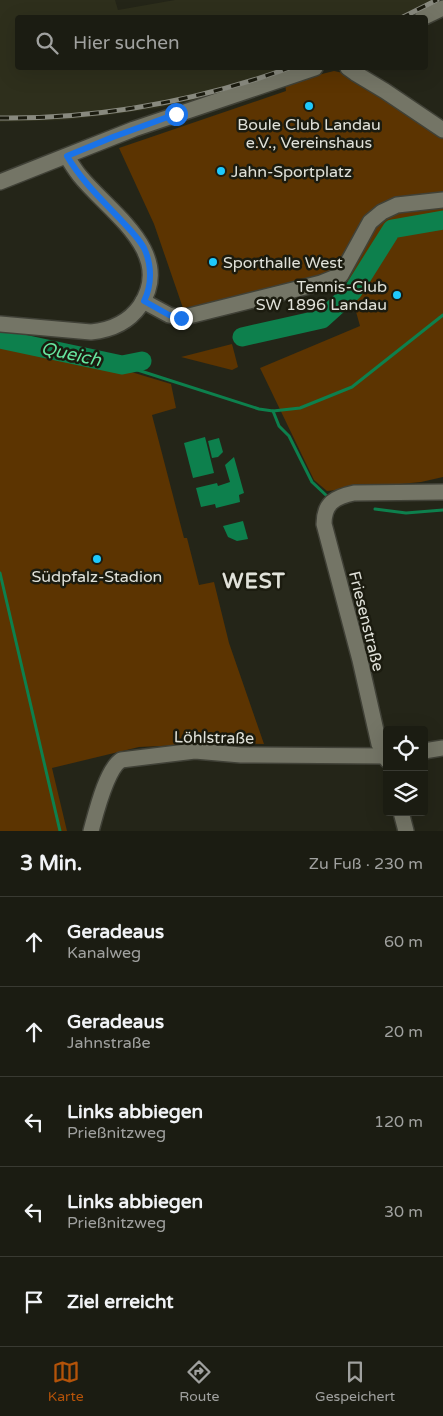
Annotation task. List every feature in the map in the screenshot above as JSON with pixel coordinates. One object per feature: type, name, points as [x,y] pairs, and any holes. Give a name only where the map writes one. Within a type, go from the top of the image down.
[{"type":"street","points":[[428,15],[443,8]]},
{"type":"street","points":[[0,182],[176,114],[309,70]]},
{"type":"street","points":[[351,70],[443,130]]},
{"type":"street","points":[[0,324],[91,332],[112,328],[126,320],[144,301],[150,279],[149,261],[145,250],[136,236],[79,176],[67,156]]},
{"type":"street","points":[[144,301],[169,315],[181,318],[334,279],[340,275],[370,222],[382,212],[397,205],[443,200]]},
{"type":"street","name":"Friesenstraße","points":[[383,751],[379,744],[360,660],[324,524],[324,515],[327,508],[341,495],[354,493],[443,492]]},
{"type":"street","points":[[428,750],[443,748]]},
{"type":"street","name":"Löhlstraße","points":[[91,831],[110,775],[116,764],[121,760],[195,751],[241,755],[383,757]]},
{"type":"street","points":[[402,816],[406,831]]},
{"type":"shaded area","points":[[0,0],[115,0],[118,10],[175,0],[443,0],[443,2],[417,15],[15,15],[15,70],[291,70],[203,98],[158,108],[64,120],[0,122]]},
{"type":"shaded area","points":[[334,71],[343,73],[443,134],[443,477],[421,482],[327,491],[314,480],[260,368],[360,326],[343,265],[303,283],[184,311],[154,224],[119,148],[286,91],[285,83]]},
{"type":"shaded area","name":"Südpfalz-Stadion","points":[[0,343],[118,368],[171,384],[176,408],[152,415],[184,538],[187,538],[199,585],[214,582],[229,643],[264,744],[224,743],[139,747],[52,768],[67,831],[0,831]]},
{"type":"shaded area","points":[[232,344],[238,367],[232,370],[181,357]]},
{"type":"shaded area","points":[[205,437],[214,473],[193,478],[184,443]]},
{"type":"shaded area","points":[[219,438],[223,452],[218,457],[212,458],[208,441]]},
{"type":"shaded area","points":[[234,457],[244,493],[239,495],[240,502],[216,508],[215,504],[201,507],[196,488],[217,483],[218,486],[230,482],[225,465]]},
{"type":"shaded area","points":[[243,521],[248,539],[237,541],[228,537],[223,526]]},
{"type":"waterway","name":"Queich","points":[[242,337],[322,319],[353,291],[392,229],[443,220]]},
{"type":"waterway","points":[[122,365],[259,409],[273,411],[300,408],[352,387],[443,315]]},
{"type":"waterway","name":"Queich","points":[[0,339],[122,365],[142,361]]},
{"type":"waterway","points":[[273,411],[279,426],[289,436],[312,482],[328,497]]},
{"type":"waterway","points":[[375,509],[406,513],[443,510]]},
{"type":"waterway","points":[[0,573],[60,831]]},
{"type":"railway","points":[[407,15],[437,0]]},
{"type":"railway","points":[[0,118],[74,115],[147,106],[219,90],[283,70]]},
{"type":"place","name":"Boule Club Landau e.V., Vereinshaus","points":[[309,106]]},
{"type":"place","name":"Jahn-Sportplatz","points":[[221,171]]},
{"type":"place","name":"Sporthalle West","points":[[213,262]]},
{"type":"place","name":"Tennis-Club SW 1896 Landau","points":[[397,295]]},
{"type":"place","name":"Südpfalz-Stadion","points":[[97,559]]},
{"type":"district","name":"WEST","points":[[254,581]]},
{"type":"route","points":[[176,114],[67,156],[79,176],[136,236],[145,250],[149,261],[150,279],[144,301],[169,315],[181,318]]}]
